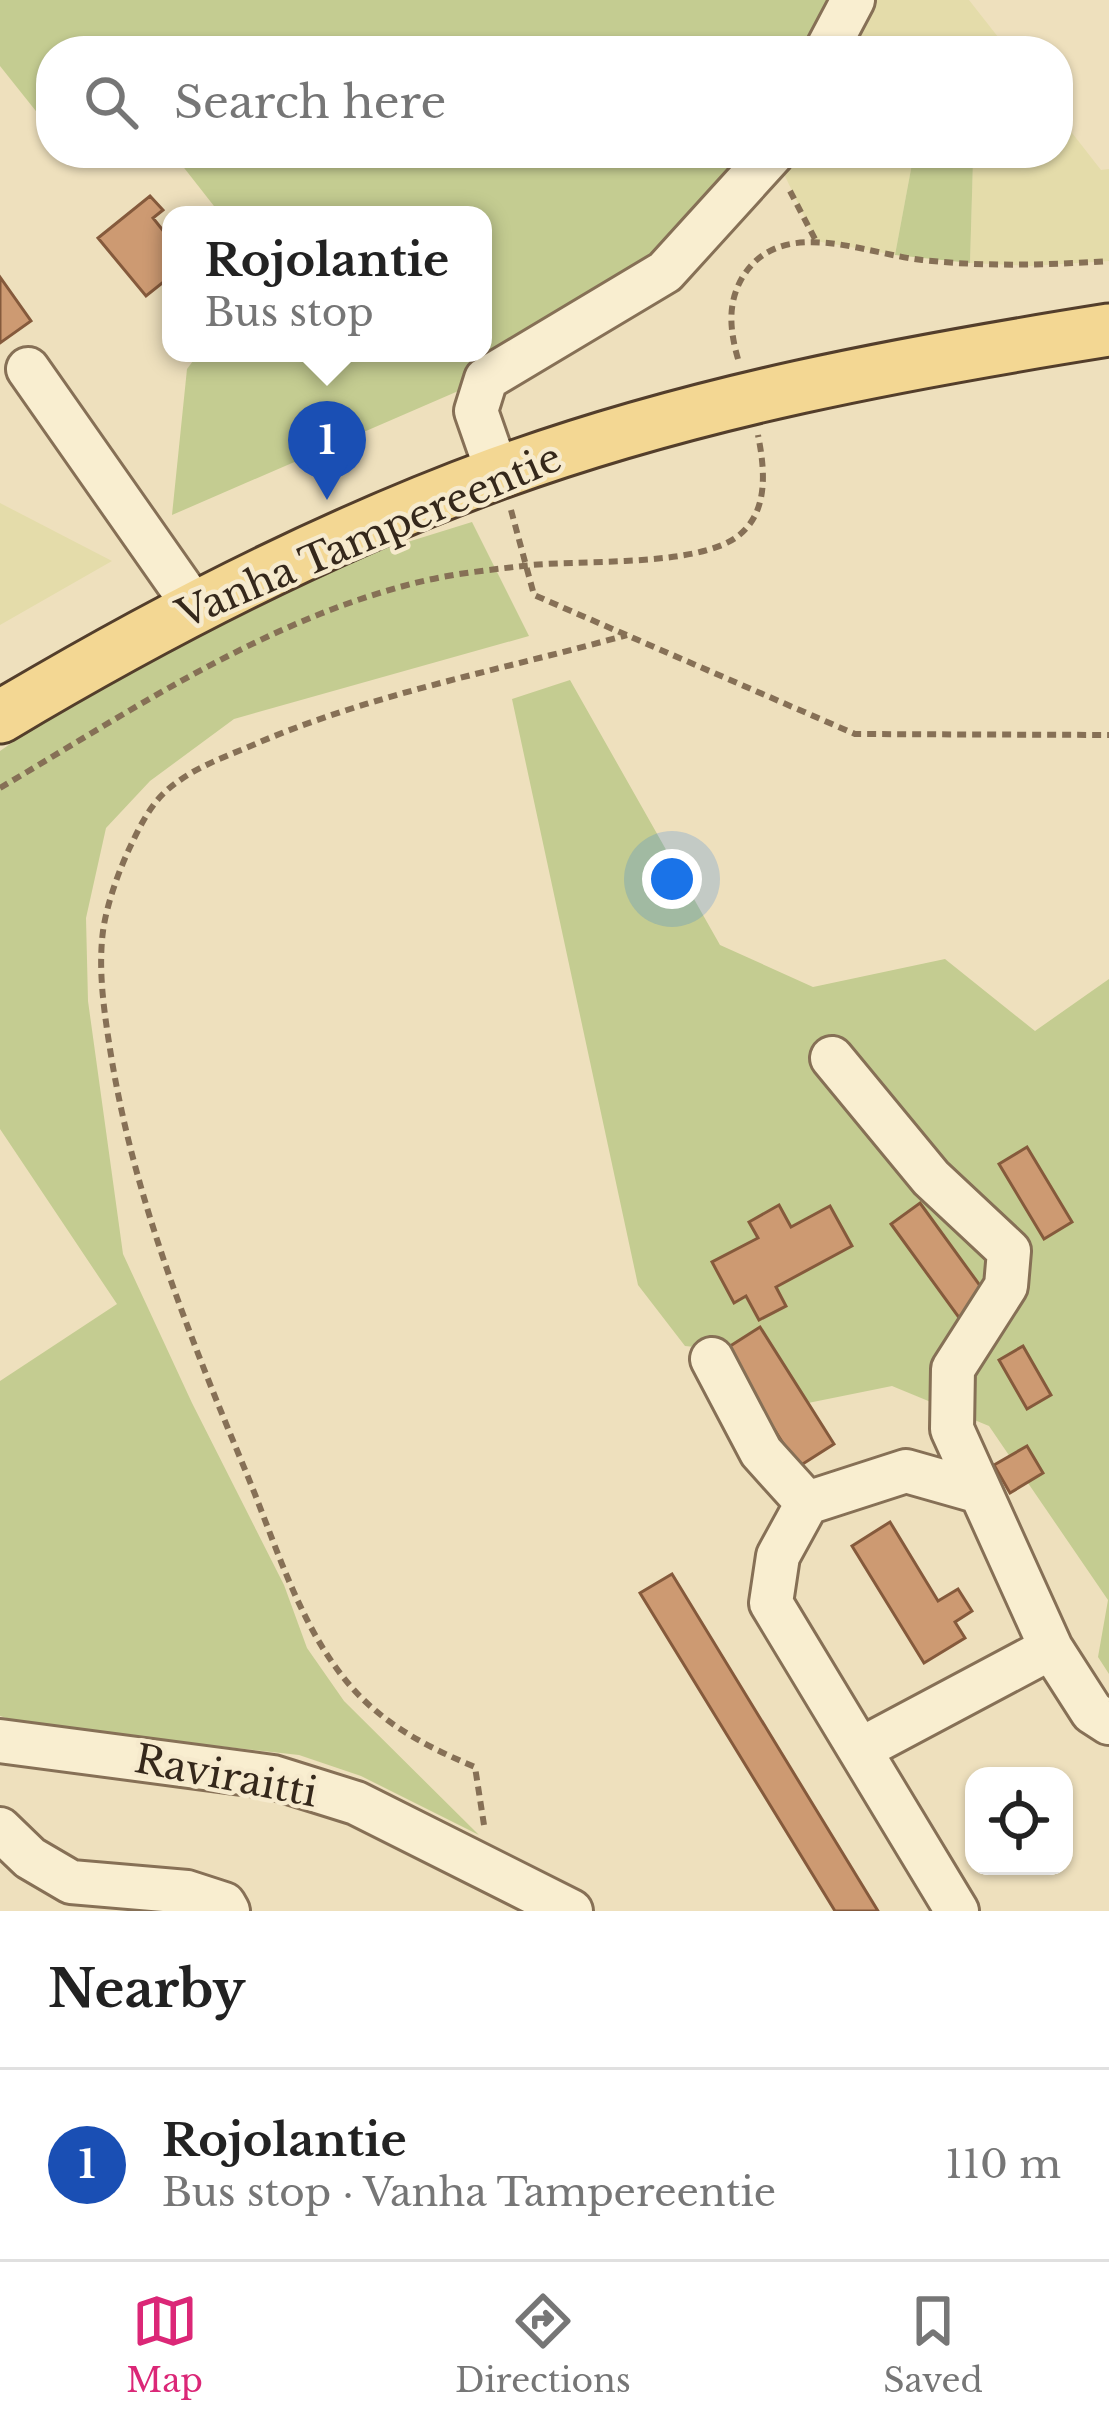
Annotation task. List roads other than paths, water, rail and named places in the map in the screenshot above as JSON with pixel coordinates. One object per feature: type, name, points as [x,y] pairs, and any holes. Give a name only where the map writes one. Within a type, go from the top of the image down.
[{"type":"main road","name":"Vanha Tampereentie","points":[[0,717],[194,606],[498,474],[638,429],[806,384],[1109,329]]},
{"type":"street","points":[[834,36],[853,0]]},
{"type":"street","points":[[498,474],[476,411],[486,379],[665,272],[760,168]]},
{"type":"street","points":[[28,369],[194,606]]},
{"type":"street","points":[[832,1058],[931,1178],[1009,1251],[1006,1286],[953,1369],[952,1429],[1051,1648],[1092,1712],[1109,1723]]},
{"type":"street","points":[[712,1359],[761,1452],[807,1503]]},
{"type":"street","points":[[957,1911],[771,1603],[778,1556],[807,1503],[906,1471],[980,1492]]},
{"type":"street","points":[[861,1749],[1051,1648]]},
{"type":"street","name":"Raviraitti","points":[[0,1741],[273,1777],[356,1803],[571,1911]]},
{"type":"street","points":[[0,1828],[30,1858],[70,1882],[187,1892],[224,1904],[228,1911]]},
{"type":"place","name":"Rojolantie","points":[[327,500]]}]
